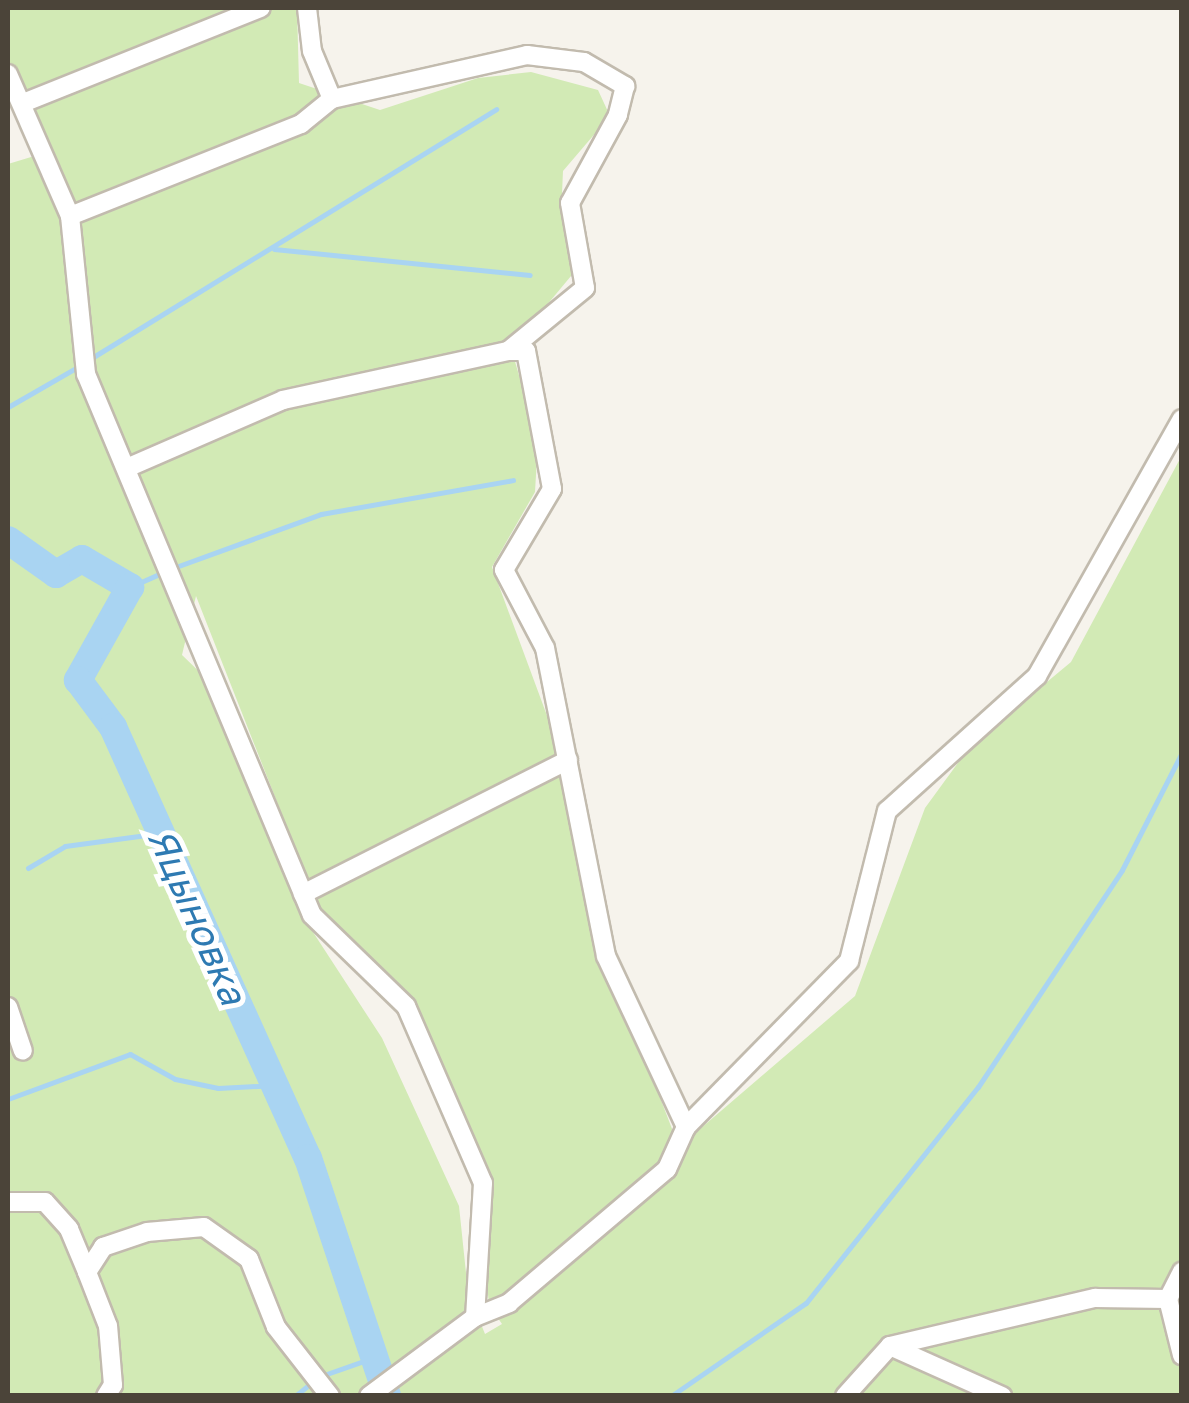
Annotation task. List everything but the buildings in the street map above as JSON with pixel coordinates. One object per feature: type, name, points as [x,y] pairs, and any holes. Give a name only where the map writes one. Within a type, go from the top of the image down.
[{"type":"lane","points":[[23,104],[261,8]]},
{"type":"lane","points":[[307,8],[312,51],[332,99]]},
{"type":"lane","points":[[70,216],[301,124],[332,99],[527,55],[584,62],[624,86],[618,116],[570,204],[585,288],[508,351]]},
{"type":"lane","points":[[8,74],[70,216],[86,372],[129,467],[303,894],[312,915],[406,1006],[483,1184],[475,1317]]},
{"type":"lane","points":[[129,467],[284,400],[508,351],[526,351],[552,489],[504,570],[545,648],[606,956],[686,1128]]},
{"type":"lane","points":[[370,1394],[475,1317],[509,1304],[667,1169],[686,1128],[849,961],[887,811],[1037,676],[1182,419]]},
{"type":"lane","points":[[303,894],[568,760]]},
{"type":"lane","points":[[8,1007],[23,1052]]},
{"type":"lane","points":[[8,1202],[45,1202],[69,1229],[108,1326],[113,1384],[106,1396]]},
{"type":"lane","points":[[88,1272],[103,1248],[147,1232],[204,1227],[249,1260],[276,1327],[327,1391]]},
{"type":"lane","points":[[1182,1271],[1168,1299],[1182,1355]]},
{"type":"lane","points":[[845,1396],[890,1346],[1095,1298],[1168,1299]]},
{"type":"lane","points":[[890,1346],[968,1390],[1002,1396]]},
{"type":"green space","points":[[8,8],[297,8],[299,83],[380,110],[478,78],[531,72],[598,90],[610,116],[563,171],[561,216],[581,264],[511,348],[538,440],[535,492],[492,567],[549,721],[634,1030],[679,1147],[855,996],[925,808],[971,745],[1071,662],[1181,457],[1181,1395],[8,1395],[8,164],[51,151],[8,64]],"holes":[[[196,596],[321,914],[388,993],[440,1091],[479,1197],[489,1305],[502,1324],[485,1334],[468,1292],[459,1206],[382,1038],[309,926],[213,685],[182,655]]]},
{"type":"waterway","points":[[90,359],[496,109]]},
{"type":"waterway","points":[[274,249],[530,275]]},
{"type":"waterway","points":[[8,407],[81,365]]},
{"type":"waterway","points":[[173,568],[321,514],[513,480]]},
{"type":"waterway","name":"Яцыновка","points":[[8,540],[56,574],[82,559],[130,587],[78,680],[113,727],[308,1158],[387,1396]]},
{"type":"waterway","points":[[130,587],[163,572]]},
{"type":"waterway","points":[[671,1396],[806,1303],[978,1087],[1122,870],[1182,752]]},
{"type":"waterway","points":[[28,868],[65,846],[161,833]]},
{"type":"waterway","points":[[8,1099],[130,1054],[175,1079],[218,1088],[275,1085]]},
{"type":"waterway","points":[[321,1376],[375,1357]]},
{"type":"waterway","points":[[295,1396],[312,1382]]}]
